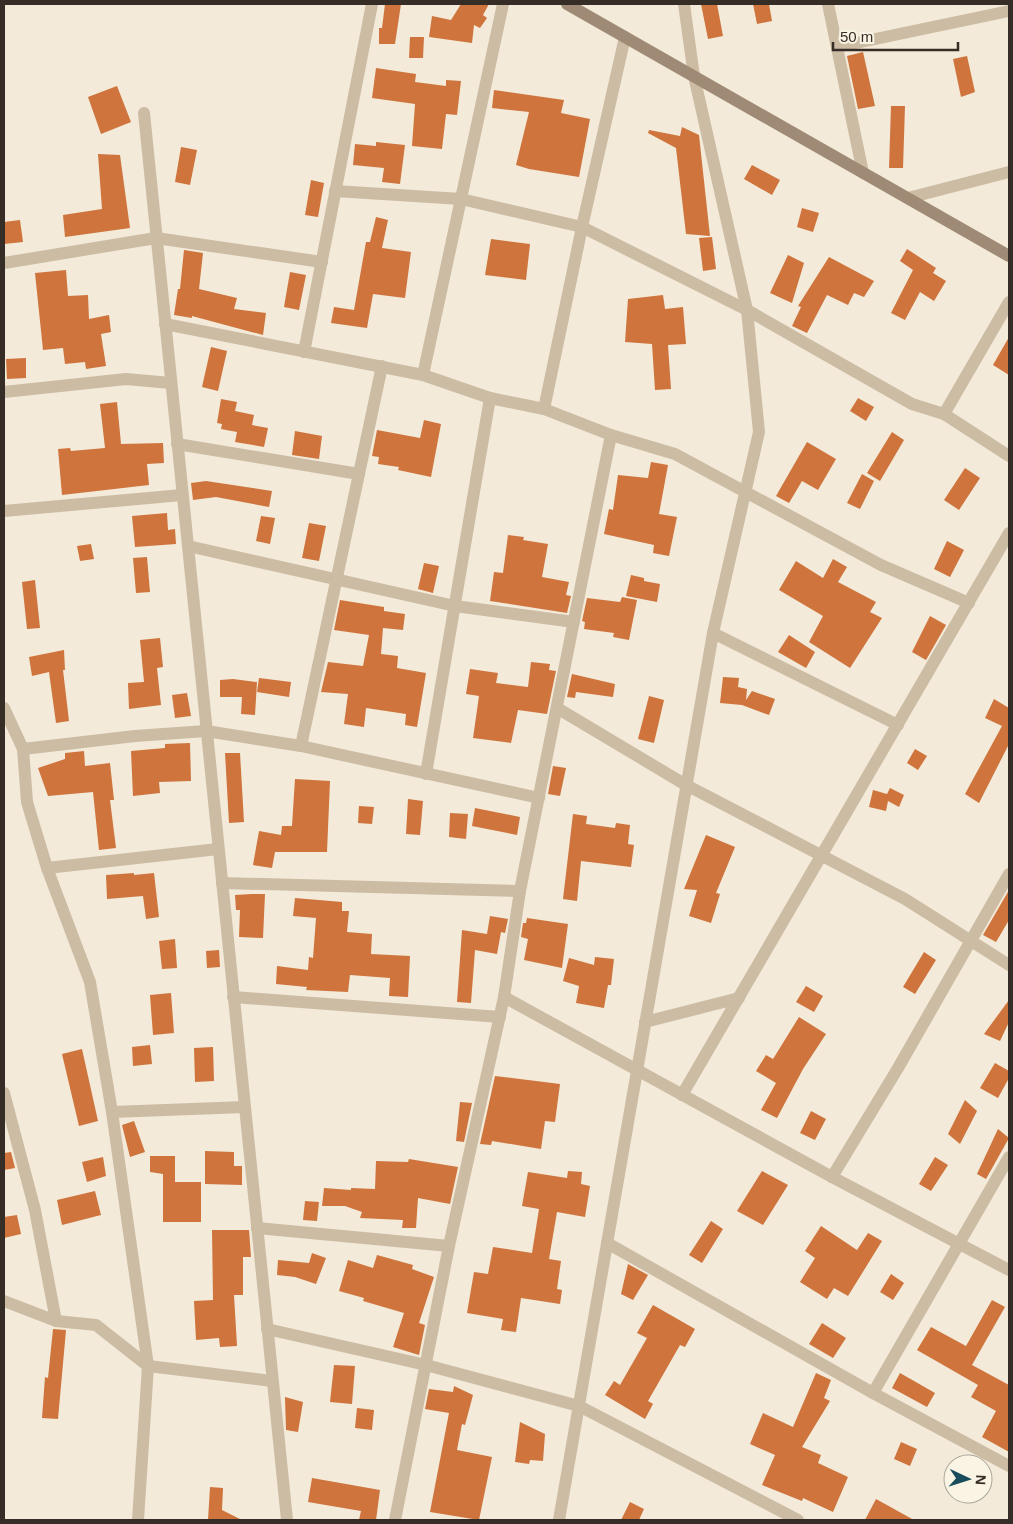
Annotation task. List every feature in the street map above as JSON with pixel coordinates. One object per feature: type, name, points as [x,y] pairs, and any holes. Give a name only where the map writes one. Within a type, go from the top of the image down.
[{"type":"street","points":[[304,352],[372,4]]},
{"type":"street","points":[[423,374],[503,4]]},
{"type":"street","points":[[567,4],[1009,256]]},
{"type":"street","points":[[559,1520],[713,633],[759,432],[747,310],[694,76],[684,4]]},
{"type":"street","points":[[828,4],[863,173]]},
{"type":"street","points":[[837,47],[1009,11]]},
{"type":"street","points":[[544,410],[582,227],[625,37]]},
{"type":"street","points":[[144,114],[286,1520]]},
{"type":"street","points":[[908,198],[1009,172]]},
{"type":"street","points":[[335,191],[461,199],[582,227],[747,310],[912,404],[944,414],[1009,456]]},
{"type":"street","points":[[4,263],[156,238],[322,262]]},
{"type":"street","points":[[944,414],[1009,302]]},
{"type":"street","points":[[165,324],[423,374],[490,398],[544,410],[611,435],[675,454],[881,565],[969,603]]},
{"type":"street","points":[[301,746],[382,366]]},
{"type":"street","points":[[4,392],[126,380],[171,383]]},
{"type":"street","points":[[426,774],[490,398]]},
{"type":"street","points":[[395,1520],[450,1246],[504,998],[520,891],[611,435]]},
{"type":"street","points":[[177,444],[359,474]]},
{"type":"street","points":[[4,511],[182,495]]},
{"type":"street","points":[[682,1095],[1009,533]]},
{"type":"street","points":[[188,546],[455,606],[574,622]]},
{"type":"street","points":[[713,633],[898,725]]},
{"type":"street","points":[[4,708],[23,749],[27,802],[48,868],[90,982],[112,1112],[148,1366],[138,1520]]},
{"type":"street","points":[[557,708],[686,785],[821,857],[905,899],[1009,966]]},
{"type":"street","points":[[23,749],[135,736],[206,731],[301,746],[539,798]]},
{"type":"street","points":[[48,868],[218,849]]},
{"type":"street","points":[[832,1177],[972,941],[1009,874]]},
{"type":"street","points":[[222,883],[520,891]]},
{"type":"street","points":[[233,997],[500,1017]]},
{"type":"street","points":[[504,998],[832,1177],[1009,1270]]},
{"type":"street","points":[[646,1022],[739,998]]},
{"type":"street","points":[[4,1093],[36,1210],[56,1321]]},
{"type":"street","points":[[112,1112],[244,1107]]},
{"type":"street","points":[[873,1393],[1009,1157]]},
{"type":"street","points":[[257,1228],[450,1246]]},
{"type":"street","points":[[607,1243],[873,1393],[1009,1466]]},
{"type":"street","points":[[4,1302],[56,1321],[96,1325],[148,1366],[272,1381]]},
{"type":"street","points":[[267,1329],[426,1365],[579,1406],[798,1520]]},
{"type":"building","points":[[385,4],[401,4],[395,44],[379,44],[379,28],[382,28]]},
{"type":"building","points":[[461,4],[489,4],[483,15],[487,18],[480,28],[474,25],[472,43],[429,37],[432,16],[451,20]]},
{"type":"building","points":[[701,4],[717,4],[723,36],[708,39]]},
{"type":"building","points":[[753,4],[769,4],[772,21],[757,24]]},
{"type":"building","points":[[410,37],[424,37],[423,58],[409,58]]},
{"type":"building","points":[[863,52],[875,106],[858,109],[847,56]]},
{"type":"building","points":[[967,56],[975,92],[961,97],[953,59]]},
{"type":"building","points":[[376,68],[416,74],[415,82],[446,86],[446,80],[461,81],[457,115],[446,114],[442,149],[412,146],[415,104],[372,98]]},
{"type":"building","points":[[117,86],[131,122],[101,134],[88,97]]},
{"type":"building","points":[[494,90],[564,100],[561,113],[590,119],[579,177],[516,165],[529,112],[492,108]]},
{"type":"building","points":[[891,106],[905,106],[903,168],[889,168]]},
{"type":"building","points":[[682,127],[699,135],[710,236],[686,234],[676,148],[648,133],[649,130],[680,136]]},
{"type":"building","points":[[376,142],[405,145],[400,184],[382,182],[384,168],[353,165],[355,144],[376,146]]},
{"type":"building","points":[[181,147],[197,150],[190,185],[175,182]]},
{"type":"building","points":[[98,154],[120,155],[130,228],[65,237],[63,215],[102,209]]},
{"type":"building","points":[[752,165],[780,180],[772,195],[744,179]]},
{"type":"building","points":[[311,180],[324,183],[318,217],[305,215]]},
{"type":"building","points":[[802,208],[819,213],[813,232],[797,227]]},
{"type":"building","points":[[376,217],[388,220],[382,248],[411,252],[405,298],[373,294],[367,328],[331,323],[334,307],[354,310],[366,242],[370,242]]},
{"type":"building","points":[[20,220],[23,242],[4,244],[4,222]]},
{"type":"building","points":[[712,237],[716,269],[703,271],[699,238]]},
{"type":"building","points":[[491,239],[530,244],[526,280],[485,275]]},
{"type":"building","points":[[907,249],[936,268],[933,273],[946,281],[934,301],[920,292],[905,320],[891,313],[913,270],[900,261]]},
{"type":"building","points":[[184,250],[203,253],[199,289],[237,298],[234,309],[266,313],[263,335],[192,316],[192,318],[174,315],[178,289],[180,289]]},
{"type":"building","points":[[788,255],[804,263],[792,303],[770,293]]},
{"type":"building","points":[[829,257],[874,281],[864,297],[854,293],[848,305],[827,295],[807,333],[792,326],[801,307],[798,306]]},
{"type":"building","points":[[66,270],[68,296],[88,295],[89,319],[109,315],[111,332],[101,334],[106,366],[86,369],[85,362],[65,364],[63,348],[43,350],[35,273]]},
{"type":"building","points":[[290,272],[306,275],[299,310],[284,307]]},
{"type":"building","points":[[663,295],[665,309],[683,307],[686,344],[668,345],[671,389],[655,390],[652,344],[625,342],[628,299]]},
{"type":"building","points":[[1009,337],[1009,375],[993,365]]},
{"type":"building","points":[[211,347],[227,351],[218,391],[202,387]]},
{"type":"building","points":[[26,358],[26,378],[7,379],[6,359]]},
{"type":"building","points":[[858,398],[874,407],[866,421],[850,411]]},
{"type":"building","points":[[221,399],[237,402],[235,411],[254,415],[252,425],[268,428],[264,447],[235,442],[237,432],[221,429],[222,424],[217,423]]},
{"type":"building","points":[[117,402],[121,444],[163,443],[164,463],[147,464],[149,485],[62,495],[58,449],[70,448],[71,451],[105,448],[100,404]]},
{"type":"building","points":[[424,420],[441,424],[431,477],[398,470],[399,467],[378,464],[379,457],[372,456],[377,430],[420,438]]},
{"type":"building","points":[[295,431],[322,436],[319,459],[292,455]]},
{"type":"building","points":[[892,432],[904,440],[880,481],[867,473]]},
{"type":"building","points":[[807,442],[836,459],[818,490],[802,481],[789,503],[776,496]]},
{"type":"building","points":[[651,462],[668,465],[659,514],[677,517],[669,556],[653,553],[654,545],[604,534],[609,509],[613,510],[618,475],[648,478]]},
{"type":"building","points":[[965,468],[980,478],[959,510],[944,500]]},
{"type":"building","points":[[862,474],[874,481],[860,509],[847,503]]},
{"type":"building","points":[[206,481],[272,491],[269,507],[216,497],[193,500],[191,483]]},
{"type":"building","points":[[167,513],[168,530],[175,529],[176,544],[135,547],[132,516]]},
{"type":"building","points":[[261,516],[275,518],[270,544],[256,541]]},
{"type":"building","points":[[309,523],[326,526],[319,561],[302,558]]},
{"type":"building","points":[[508,535],[524,537],[523,540],[548,544],[542,577],[569,582],[566,595],[571,596],[567,613],[490,601],[494,572],[503,573]]},
{"type":"building","points":[[947,541],[964,550],[950,577],[934,569]]},
{"type":"building","points":[[91,544],[94,559],[80,561],[77,546]]},
{"type":"building","points":[[147,557],[150,592],[136,593],[133,558]]},
{"type":"building","points":[[833,559],[847,567],[838,582],[876,602],[870,612],[882,618],[850,668],[809,642],[823,616],[779,590],[796,561],[823,578]]},
{"type":"building","points":[[424,563],[439,566],[433,593],[418,589]]},
{"type":"building","points":[[631,575],[644,578],[644,581],[660,584],[657,602],[626,596]]},
{"type":"building","points":[[35,580],[40,628],[27,629],[22,582]]},
{"type":"building","points":[[622,597],[637,600],[629,640],[613,637],[614,633],[584,629],[585,622],[582,621],[587,598],[620,602]]},
{"type":"building","points":[[340,600],[384,607],[384,611],[405,614],[403,630],[383,628],[381,654],[398,656],[397,668],[426,673],[417,727],[405,725],[406,714],[366,708],[364,727],[344,724],[348,694],[321,692],[328,662],[363,666],[369,635],[334,630]]},
{"type":"building","points":[[930,616],[946,625],[926,660],[912,652]]},
{"type":"building","points":[[789,635],[815,652],[806,668],[778,652]]},
{"type":"building","points":[[160,638],[163,667],[157,668],[161,705],[129,709],[128,683],[144,682],[140,640]]},
{"type":"building","points":[[64,650],[65,670],[63,670],[69,721],[56,723],[49,672],[32,676],[29,657]]},
{"type":"building","points":[[531,662],[550,664],[549,670],[556,671],[547,714],[518,710],[511,743],[473,738],[479,696],[466,694],[470,669],[498,673],[496,683],[528,687]]},
{"type":"building","points":[[572,674],[615,684],[613,697],[576,692],[575,698],[567,697]]},
{"type":"building","points":[[723,677],[739,678],[738,687],[747,689],[746,700],[752,691],[775,699],[769,715],[742,705],[720,703]]},
{"type":"building","points":[[259,678],[291,682],[289,697],[257,692]]},
{"type":"building","points":[[233,679],[257,682],[255,715],[241,714],[242,697],[220,697],[220,680]]},
{"type":"building","points":[[187,693],[191,716],[175,718],[172,695]]},
{"type":"building","points":[[649,696],[664,700],[654,743],[638,739]]},
{"type":"building","points":[[994,699],[1009,708],[1009,744],[979,803],[965,794],[1002,726],[985,718]]},
{"type":"building","points":[[190,743],[191,781],[159,782],[160,793],[133,796],[131,751],[165,748],[165,744]]},
{"type":"building","points":[[915,749],[927,756],[918,770],[907,763]]},
{"type":"building","points":[[84,751],[85,766],[110,763],[114,800],[110,800],[116,848],[99,850],[93,792],[48,796],[38,768],[65,759],[65,753]]},
{"type":"building","points":[[225,753],[240,753],[244,822],[229,823]]},
{"type":"building","points":[[553,766],[566,768],[560,796],[548,794]]},
{"type":"building","points":[[295,779],[330,781],[327,852],[275,852],[272,868],[253,865],[259,831],[281,835],[282,826],[292,826]]},
{"type":"building","points":[[890,788],[904,795],[899,807],[888,801],[886,811],[869,807],[873,790],[887,794]]},
{"type":"building","points":[[408,799],[423,801],[420,835],[406,834]]},
{"type":"building","points":[[359,806],[374,807],[372,824],[358,823]]},
{"type":"building","points":[[475,808],[520,817],[517,835],[472,826]]},
{"type":"building","points":[[450,813],[468,814],[466,839],[449,837]]},
{"type":"building","points":[[573,814],[587,816],[586,824],[615,828],[616,823],[630,825],[628,844],[634,845],[631,867],[581,861],[577,901],[563,899]]},
{"type":"building","points":[[706,835],[735,847],[716,893],[720,894],[711,923],[689,916],[697,890],[684,889]]},
{"type":"building","points":[[134,873],[134,875],[154,873],[159,917],[146,919],[143,896],[107,899],[106,875]]},
{"type":"building","points":[[1009,890],[1009,920],[996,942],[983,935]]},
{"type":"building","points":[[265,894],[263,938],[239,937],[240,910],[236,910],[235,895]]},
{"type":"building","points":[[295,898],[342,902],[342,911],[349,911],[347,932],[372,934],[371,954],[410,956],[408,997],[389,996],[390,978],[350,975],[348,992],[306,990],[307,987],[276,984],[277,966],[308,970],[309,957],[313,958],[316,918],[293,916]]},
{"type":"building","points":[[490,916],[508,919],[505,933],[501,932],[497,954],[475,950],[471,1003],[457,1002],[462,930],[487,934]]},
{"type":"building","points":[[527,918],[568,924],[562,968],[524,960],[528,939],[521,937],[523,923],[526,923]]},
{"type":"building","points":[[175,939],[177,968],[162,969],[159,941]]},
{"type":"building","points":[[219,950],[220,967],[207,968],[206,951]]},
{"type":"building","points":[[924,952],[936,960],[915,994],[903,987]]},
{"type":"building","points":[[595,957],[614,959],[611,985],[608,985],[604,1008],[576,1003],[579,986],[563,981],[569,958],[594,965]]},
{"type":"building","points":[[806,986],[823,996],[814,1012],[796,1002]]},
{"type":"building","points":[[171,993],[174,1033],[153,1035],[150,995]]},
{"type":"building","points":[[1009,1000],[1009,1022],[1000,1041],[984,1034]]},
{"type":"building","points":[[799,1017],[826,1034],[803,1069],[777,1118],[761,1110],[776,1083],[756,1071],[766,1055],[773,1059]]},
{"type":"building","points":[[150,1045],[152,1064],[133,1066],[132,1047]]},
{"type":"building","points":[[213,1047],[214,1081],[195,1082],[194,1048]]},
{"type":"building","points":[[82,1049],[98,1121],[79,1126],[62,1054]]},
{"type":"building","points":[[995,1063],[1009,1071],[1009,1078],[998,1098],[980,1088]]},
{"type":"building","points":[[495,1076],[560,1084],[555,1122],[545,1121],[541,1149],[492,1141],[491,1145],[480,1144]]},
{"type":"building","points":[[965,1100],[977,1111],[960,1144],[948,1134]]},
{"type":"building","points":[[460,1102],[472,1103],[464,1142],[456,1141]]},
{"type":"building","points":[[811,1111],[826,1119],[815,1140],[800,1133]]},
{"type":"building","points":[[134,1121],[145,1152],[130,1157],[122,1125]]},
{"type":"building","points":[[998,1129],[1009,1138],[986,1179],[977,1174]]},
{"type":"building","points":[[205,1151],[234,1152],[234,1166],[242,1166],[242,1185],[205,1184]]},
{"type":"building","points":[[11,1152],[15,1168],[4,1170],[4,1153]]},
{"type":"building","points":[[150,1156],[175,1156],[175,1182],[201,1182],[201,1222],[163,1222],[163,1174],[150,1172]]},
{"type":"building","points":[[103,1157],[106,1176],[87,1182],[82,1162]]},
{"type":"building","points":[[935,1157],[948,1165],[931,1191],[919,1184]]},
{"type":"building","points":[[409,1159],[458,1167],[450,1204],[418,1198],[416,1228],[402,1228],[403,1220],[360,1218],[362,1212],[345,1206],[322,1206],[324,1188],[375,1189],[376,1161],[408,1162]]},
{"type":"building","points":[[568,1171],[582,1172],[581,1184],[590,1186],[585,1217],[557,1212],[549,1259],[561,1261],[557,1289],[562,1290],[560,1304],[521,1298],[516,1332],[501,1330],[503,1319],[467,1313],[474,1272],[488,1274],[493,1247],[532,1253],[539,1209],[522,1206],[528,1172],[567,1178]]},
{"type":"building","points":[[762,1171],[788,1185],[763,1225],[737,1211]]},
{"type":"building","points":[[95,1191],[101,1215],[62,1225],[57,1200]]},
{"type":"building","points":[[305,1201],[319,1202],[317,1221],[303,1220]]},
{"type":"building","points":[[17,1215],[21,1234],[4,1238],[4,1217]]},
{"type":"building","points":[[711,1221],[723,1229],[702,1263],[689,1255]]},
{"type":"building","points":[[821,1226],[857,1250],[868,1233],[882,1241],[848,1296],[834,1288],[827,1299],[800,1282],[815,1258],[805,1251]]},
{"type":"building","points":[[212,1230],[249,1230],[251,1257],[243,1257],[243,1295],[234,1295],[237,1346],[220,1347],[219,1338],[196,1340],[194,1301],[213,1300]]},
{"type":"building","points":[[312,1253],[326,1258],[316,1284],[295,1277],[277,1275],[278,1260],[309,1263]]},
{"type":"building","points":[[377,1255],[413,1265],[412,1269],[434,1277],[419,1323],[425,1325],[419,1355],[393,1347],[404,1313],[363,1301],[364,1298],[339,1291],[348,1260],[373,1268]]},
{"type":"building","points":[[628,1264],[648,1275],[633,1300],[621,1294]]},
{"type":"building","points":[[891,1274],[904,1283],[893,1300],[880,1292]]},
{"type":"building","points":[[992,1300],[1005,1307],[972,1365],[1009,1385],[1009,1452],[982,1437],[996,1411],[971,1397],[978,1385],[917,1350],[931,1327],[966,1346]]},
{"type":"building","points":[[653,1305],[695,1329],[685,1347],[680,1345],[648,1401],[653,1404],[645,1419],[605,1395],[614,1381],[620,1385],[647,1338],[637,1333]]},
{"type":"building","points":[[822,1323],[846,1338],[833,1358],[809,1344]]},
{"type":"building","points":[[53,1329],[66,1330],[58,1419],[42,1418],[45,1377],[48,1378]]},
{"type":"building","points":[[334,1365],[355,1366],[352,1404],[330,1402]]},
{"type":"building","points":[[816,1373],[831,1380],[824,1398],[830,1401],[802,1447],[821,1455],[818,1463],[848,1477],[833,1512],[803,1498],[802,1501],[762,1485],[775,1455],[750,1444],[763,1413],[793,1427]]},
{"type":"building","points":[[900,1373],[935,1393],[927,1407],[892,1388]]},
{"type":"building","points":[[454,1386],[473,1395],[465,1425],[462,1424],[457,1450],[492,1457],[479,1520],[430,1512],[449,1413],[425,1409],[429,1389],[453,1392]]},
{"type":"building","points":[[285,1397],[303,1402],[298,1432],[286,1430]]},
{"type":"building","points":[[357,1408],[374,1410],[372,1430],[355,1428]]},
{"type":"building","points":[[520,1422],[545,1434],[543,1461],[530,1460],[529,1464],[515,1462]]},
{"type":"building","points":[[901,1442],[917,1449],[910,1466],[894,1459]]},
{"type":"building","points":[[312,1478],[380,1490],[376,1520],[359,1520],[361,1511],[308,1502]]},
{"type":"building","points":[[210,1487],[223,1488],[222,1510],[242,1520],[208,1520]]},
{"type":"building","points":[[876,1499],[914,1520],[865,1520]]},
{"type":"building","points":[[630,1502],[644,1509],[639,1520],[621,1520]]}]
